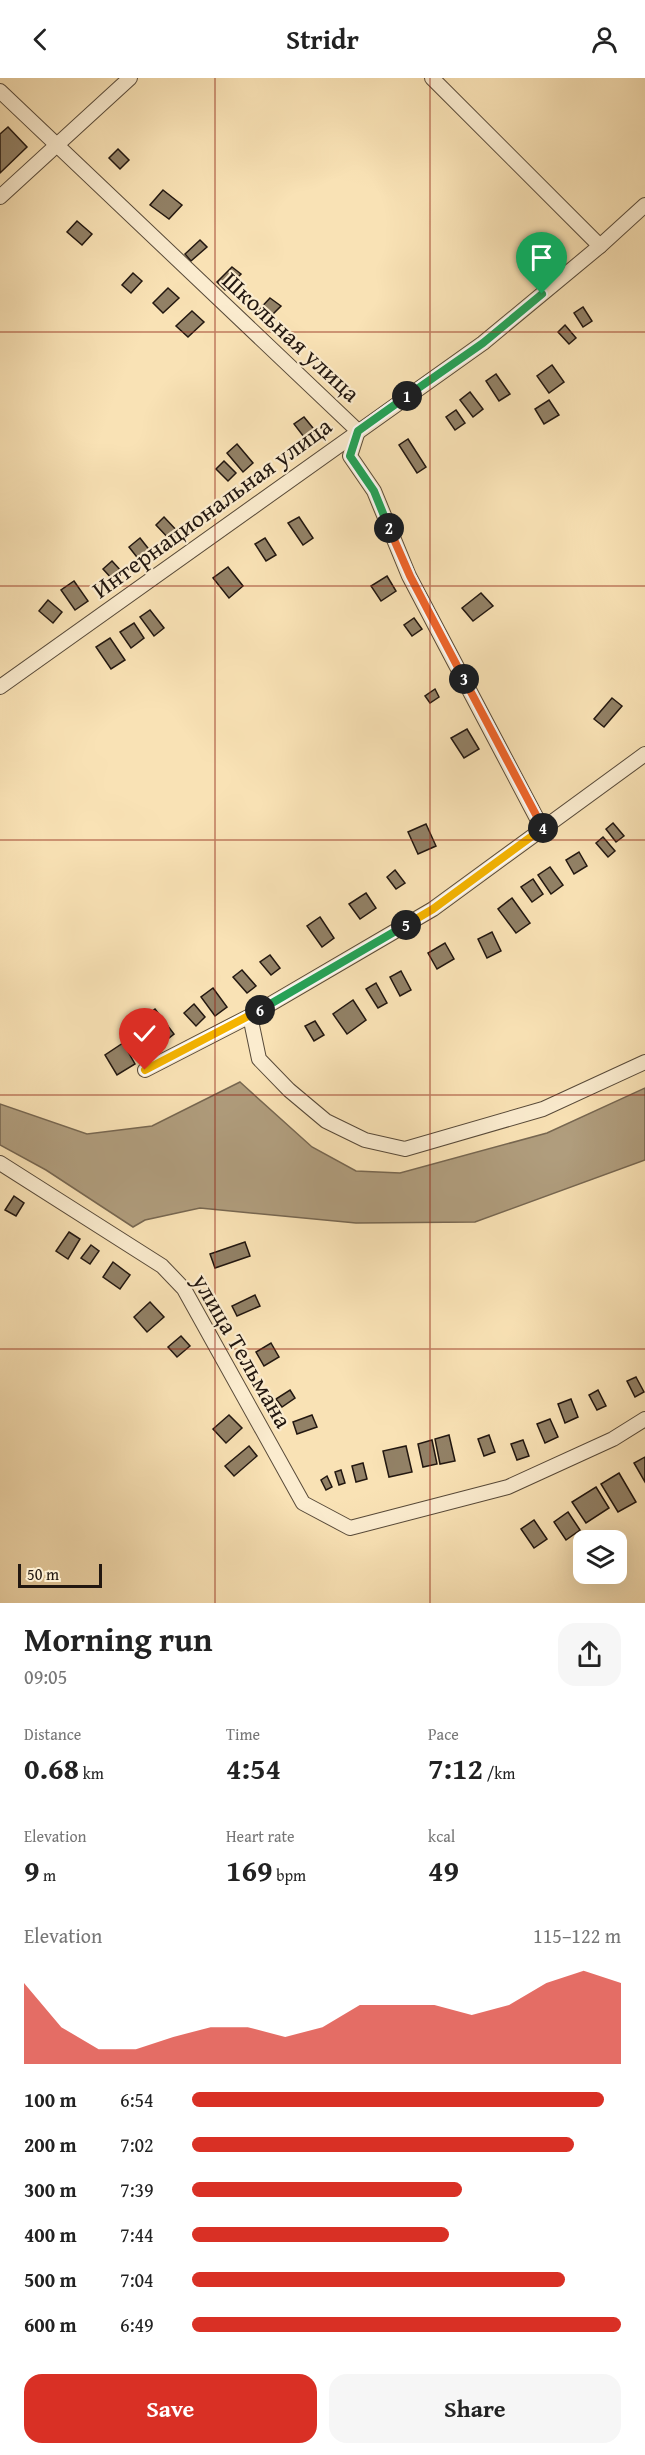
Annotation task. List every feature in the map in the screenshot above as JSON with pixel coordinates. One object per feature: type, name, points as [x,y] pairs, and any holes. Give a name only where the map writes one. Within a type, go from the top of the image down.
[{"type":"street","points":[[0,197],[130,78]]},
{"type":"street","points":[[432,78],[600,246]]},
{"type":"street","name":"Школьная улица","points":[[0,91],[358,431],[350,456],[374,491],[410,576],[543,830]]},
{"type":"street","name":"Интернациональная улица","points":[[0,687],[483,343],[600,246],[645,205]]},
{"type":"street","points":[[145,1070],[250,1016],[433,909],[645,754]]},
{"type":"street","points":[[250,1016],[259,1059],[289,1090],[326,1120],[365,1140],[405,1149],[543,1109],[645,1062]]},
{"type":"street","name":"улица Тельмана","points":[[0,1163],[162,1266],[184,1289],[303,1503],[350,1528],[508,1487],[614,1439],[645,1419]]},
{"type":"shaded area","points":[[240,1082],[312,1147],[356,1171],[400,1173],[547,1133],[645,1088],[645,1160],[475,1222],[356,1223],[200,1208],[145,1220],[133,1227],[46,1170],[0,1145],[0,1104],[87,1134],[152,1126]]},
{"type":"building","points":[[8,127],[27,147],[0,173],[0,134]]},
{"type":"building","points":[[118,149],[129,160],[120,169],[109,158]]},
{"type":"building","points":[[163,190],[182,205],[169,219],[150,205]]},
{"type":"building","points":[[77,221],[92,234],[82,245],[67,232]]},
{"type":"building","points":[[200,240],[207,247],[191,261],[185,254]]},
{"type":"building","points":[[232,267],[241,274],[225,290],[217,282]]},
{"type":"building","points":[[133,273],[142,281],[131,293],[122,285]]},
{"type":"building","points":[[168,288],[179,298],[163,313],[153,303]]},
{"type":"building","points":[[270,298],[281,306],[265,322],[255,314]]},
{"type":"building","points":[[583,307],[592,321],[583,327],[574,313]]},
{"type":"building","points":[[192,311],[204,322],[188,337],[176,326]]},
{"type":"building","points":[[565,325],[576,338],[569,344],[558,332]]},
{"type":"building","points":[[552,365],[564,382],[549,393],[537,376]]},
{"type":"building","points":[[496,374],[510,394],[499,401],[486,381]]},
{"type":"building","points":[[470,392],[483,409],[473,417],[460,400]]},
{"type":"building","points":[[549,400],[559,415],[544,424],[535,409]]},
{"type":"building","points":[[456,410],[465,423],[455,430],[446,417]]},
{"type":"building","points":[[304,417],[317,433],[307,441],[294,424]]},
{"type":"building","points":[[408,439],[426,467],[417,473],[399,445]]},
{"type":"building","points":[[237,444],[253,463],[243,472],[227,453]]},
{"type":"building","points":[[224,461],[236,473],[228,481],[216,469]]},
{"type":"building","points":[[164,517],[179,533],[171,541],[156,525]]},
{"type":"building","points":[[299,517],[313,538],[303,545],[288,523]]},
{"type":"building","points":[[140,538],[151,552],[140,561],[129,547]]},
{"type":"building","points":[[265,538],[276,555],[266,561],[255,544]]},
{"type":"building","points":[[112,561],[122,572],[113,580],[103,569]]},
{"type":"building","points":[[228,567],[243,586],[229,598],[213,578]]},
{"type":"building","points":[[387,576],[396,591],[381,601],[371,586]]},
{"type":"building","points":[[74,581],[88,601],[75,610],[61,590]]},
{"type":"building","points":[[481,593],[493,606],[473,621],[462,608]]},
{"type":"building","points":[[48,600],[62,612],[53,623],[39,611]]},
{"type":"building","points":[[150,610],[164,628],[154,636],[140,617]]},
{"type":"building","points":[[414,618],[422,629],[412,636],[404,625]]},
{"type":"building","points":[[134,623],[144,638],[131,648],[120,632]]},
{"type":"building","points":[[110,638],[125,660],[111,669],[96,647]]},
{"type":"building","points":[[435,689],[439,697],[430,703],[425,696]]},
{"type":"building","points":[[612,698],[622,706],[604,727],[594,719]]},
{"type":"building","points":[[467,729],[479,749],[464,758],[451,738]]},
{"type":"building","points":[[613,823],[624,836],[616,842],[606,829]]},
{"type":"building","points":[[426,824],[436,846],[418,854],[408,832]]},
{"type":"building","points":[[603,837],[615,851],[608,857],[596,843]]},
{"type":"building","points":[[579,852],[587,866],[574,874],[566,860]]},
{"type":"building","points":[[550,867],[563,885],[551,894],[538,875]]},
{"type":"building","points":[[395,870],[405,883],[396,889],[387,877]]},
{"type":"building","points":[[533,879],[543,894],[532,902],[521,887]]},
{"type":"building","points":[[366,893],[376,908],[360,919],[349,904]]},
{"type":"building","points":[[512,898],[530,923],[516,933],[498,909]]},
{"type":"building","points":[[320,917],[334,938],[322,947],[307,926]]},
{"type":"building","points":[[492,932],[501,951],[487,958],[478,939]]},
{"type":"building","points":[[445,943],[454,959],[437,969],[428,953]]},
{"type":"building","points":[[270,955],[280,968],[271,975],[260,962]]},
{"type":"building","points":[[242,970],[256,986],[247,993],[233,977]]},
{"type":"building","points":[[401,971],[411,990],[400,996],[390,977]]},
{"type":"building","points":[[376,983],[387,1003],[378,1008],[366,989]]},
{"type":"building","points":[[213,988],[227,1007],[215,1016],[201,997]]},
{"type":"building","points":[[353,1000],[366,1020],[347,1034],[333,1014]]},
{"type":"building","points":[[194,1004],[205,1017],[196,1026],[184,1013]]},
{"type":"building","points":[[155,1009],[174,1034],[164,1042],[145,1017]]},
{"type":"building","points":[[315,1021],[324,1035],[314,1041],[305,1026]]},
{"type":"building","points":[[123,1043],[135,1064],[117,1075],[105,1055]]},
{"type":"building","points":[[14,1196],[24,1203],[16,1216],[5,1210]]},
{"type":"building","points":[[69,1232],[80,1239],[68,1259],[56,1251]]},
{"type":"building","points":[[245,1242],[250,1256],[215,1268],[210,1254]]},
{"type":"building","points":[[91,1245],[99,1251],[90,1264],[81,1258]]},
{"type":"building","points":[[113,1262],[130,1275],[120,1289],[103,1277]]},
{"type":"building","points":[[255,1295],[260,1306],[237,1316],[232,1306]]},
{"type":"building","points":[[150,1302],[164,1317],[147,1332],[134,1317]]},
{"type":"building","points":[[181,1336],[190,1346],[177,1357],[168,1347]]},
{"type":"building","points":[[271,1343],[279,1357],[264,1366],[256,1352]]},
{"type":"building","points":[[636,1377],[644,1392],[635,1397],[627,1381]]},
{"type":"building","points":[[290,1390],[295,1398],[282,1407],[276,1399]]},
{"type":"building","points":[[598,1390],[606,1406],[597,1410],[589,1395]]},
{"type":"building","points":[[571,1399],[578,1417],[565,1423],[558,1404]]},
{"type":"building","points":[[229,1415],[242,1428],[226,1443],[213,1429]]},
{"type":"building","points":[[312,1415],[317,1427],[297,1434],[293,1422]]},
{"type":"building","points":[[550,1419],[558,1437],[545,1443],[537,1424]]},
{"type":"building","points":[[449,1435],[455,1461],[440,1464],[435,1439]]},
{"type":"building","points":[[489,1435],[495,1452],[484,1456],[478,1439]]},
{"type":"building","points":[[432,1440],[437,1464],[423,1467],[418,1444]]},
{"type":"building","points":[[523,1440],[529,1456],[517,1460],[511,1444]]},
{"type":"building","points":[[249,1446],[257,1456],[234,1476],[225,1466]]},
{"type":"building","points":[[406,1446],[412,1472],[389,1477],[383,1451]]},
{"type":"building","points":[[645,1457],[645,1482],[634,1463]]},
{"type":"building","points":[[363,1463],[367,1479],[356,1482],[352,1466]]},
{"type":"building","points":[[341,1470],[345,1483],[339,1485],[335,1472]]},
{"type":"building","points":[[619,1473],[636,1502],[618,1512],[601,1484]]},
{"type":"building","points":[[327,1476],[332,1487],[326,1490],[321,1480]]},
{"type":"building","points":[[596,1487],[609,1508],[586,1523],[572,1502]]},
{"type":"building","points":[[568,1512],[580,1530],[573,1530],[573,1535],[566,1540],[554,1522]]},
{"type":"building","points":[[534,1520],[547,1539],[534,1548],[521,1529]]},
{"type":"route","points":[[145,1070],[250,1016],[433,909],[543,830],[410,576],[374,491],[350,456],[358,431],[483,343],[542,294]]}]
